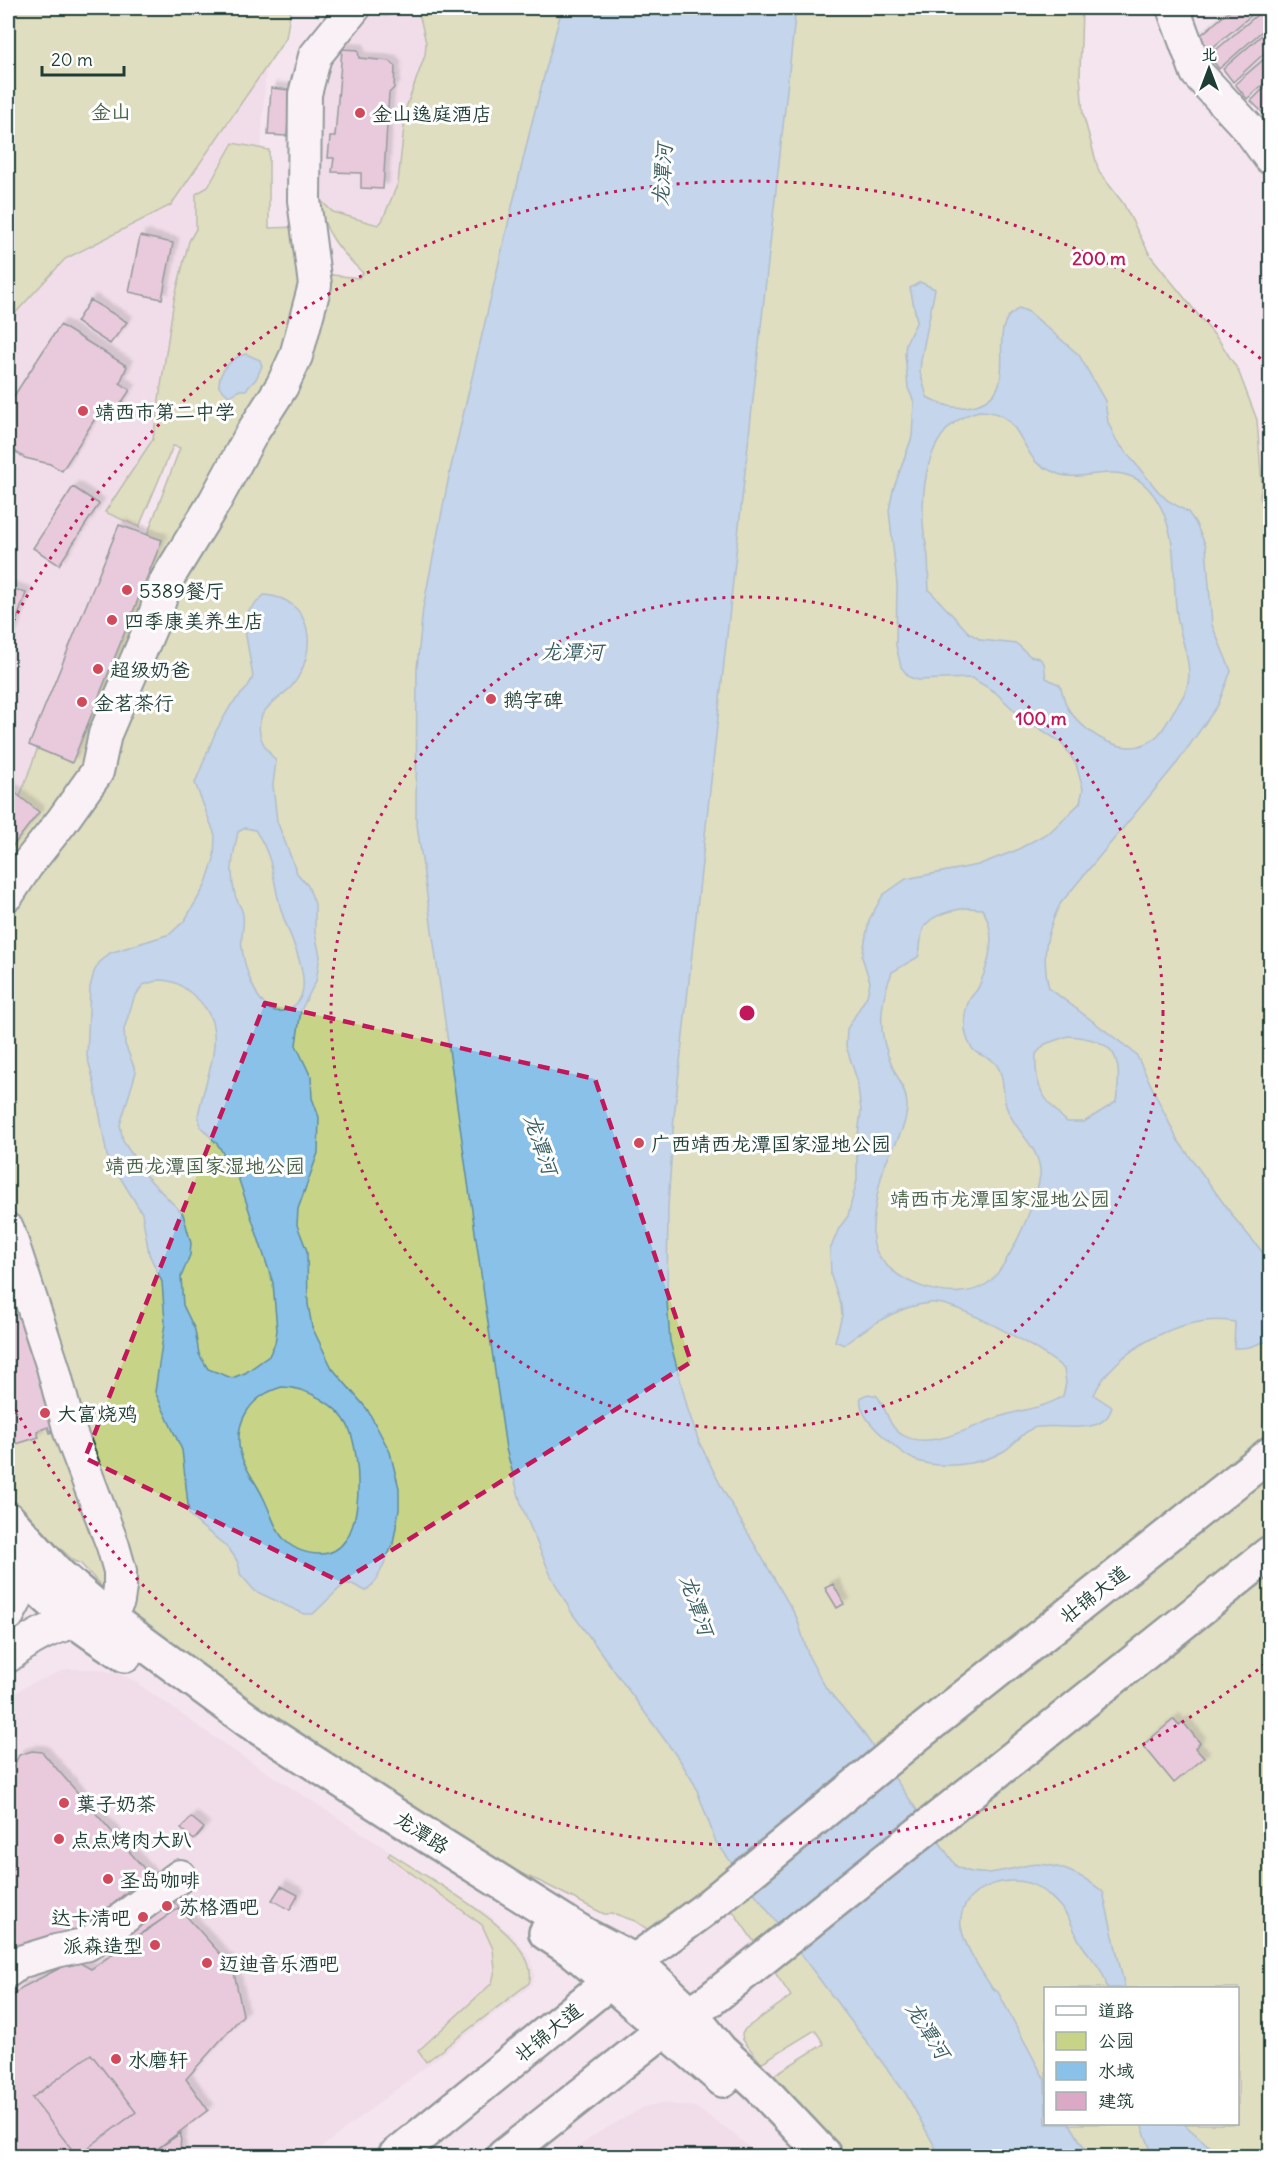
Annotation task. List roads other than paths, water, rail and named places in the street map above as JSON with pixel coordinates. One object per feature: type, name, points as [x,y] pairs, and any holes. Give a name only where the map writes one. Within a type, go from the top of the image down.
[{"type":"main road","name":"壮锦大道","points":[[395,2157],[635,1961],[704,1910],[918,1734],[1270,1454]]},
{"type":"main road","name":"龙潭路","points":[[8,1519],[20,1557],[72,1621],[574,1952],[609,1984],[678,2021],[720,2050],[759,2086],[825,2157]]},
{"type":"main road","points":[[504,2157],[678,2021],[756,1964],[1270,1553]]},
{"type":"main road","name":"龙潭路","points":[[20,1557],[59,1575],[108,1617],[249,1721],[587,1936],[635,1961],[678,2021],[802,2157]]},
{"type":"street","points":[[8,894],[96,772],[105,734],[152,624],[171,570],[215,501],[252,433],[282,386],[296,356],[315,285],[304,200],[305,94],[315,56],[354,8]]},
{"type":"street","points":[[1173,8],[1197,74],[1250,129],[1270,158]]},
{"type":"street","points":[[8,1230],[53,1367],[70,1432],[117,1563],[120,1587],[118,1601],[108,1617],[72,1621],[26,1642],[8,1656]]},
{"type":"street","points":[[8,1615],[15,1602],[20,1557]]},
{"type":"street","points":[[8,1971],[20,1962],[88,1944],[180,1876]]},
{"type":"water","name":"龙潭河","points":[[562,8],[796,8],[674,1117],[668,1206],[667,1301],[670,1341],[699,1442],[723,1490],[797,1618],[809,1657],[826,1688],[862,1731],[956,1866],[983,1873],[1029,1865],[1049,1865],[1079,1875],[1103,1892],[1125,1987],[1107,1987],[1100,1969],[1080,1942],[1062,1909],[1044,1891],[1028,1883],[1001,1882],[976,1893],[967,1902],[962,1913],[961,1927],[974,1959],[992,1988],[998,1992],[1044,2078],[1044,2125],[1071,2125],[1089,2156],[940,2156],[906,2094],[716,1842],[695,1785],[681,1762],[572,1613],[551,1576],[522,1507],[506,1449],[416,818],[417,668],[423,608],[450,471],[531,126]]},
{"type":"water","points":[[920,282],[935,289],[920,372],[927,397],[954,407],[972,406],[987,400],[996,391],[1000,380],[1003,328],[1008,317],[1019,308],[1029,312],[1079,355],[1105,401],[1108,422],[1116,440],[1167,500],[1188,512],[1206,546],[1212,625],[1231,671],[1218,705],[1177,763],[1060,904],[1048,935],[1045,965],[1049,988],[1136,1054],[1177,1139],[1235,1219],[1270,1261],[1270,1341],[1246,1348],[1234,1348],[1235,1322],[1216,1320],[1174,1329],[1134,1349],[1104,1378],[1094,1395],[1112,1407],[1107,1417],[1099,1423],[1078,1427],[1033,1428],[995,1456],[973,1463],[949,1465],[925,1463],[910,1458],[902,1452],[870,1423],[862,1408],[861,1397],[868,1394],[877,1396],[893,1426],[901,1434],[912,1439],[938,1439],[1056,1400],[1063,1396],[1066,1383],[1064,1369],[1020,1339],[978,1318],[942,1304],[930,1303],[907,1308],[874,1324],[844,1345],[835,1341],[842,1316],[841,1305],[831,1276],[830,1250],[839,1228],[848,1216],[857,1180],[857,1143],[861,1111],[857,1080],[846,1046],[847,1029],[867,996],[870,982],[862,957],[869,920],[883,895],[906,879],[978,865],[1017,850],[1051,831],[1080,803],[1083,789],[1076,764],[1062,743],[1019,715],[995,692],[972,678],[918,680],[909,677],[901,667],[896,646],[897,584],[889,510],[893,490],[912,437],[914,402],[908,388],[905,353],[906,343],[917,321],[910,288]],"holes":[[[979,411],[992,412],[1009,421],[1036,462],[1043,467],[1065,476],[1106,473],[1129,476],[1145,485],[1161,507],[1171,538],[1175,601],[1187,657],[1189,680],[1184,694],[1164,727],[1147,743],[1135,747],[1123,746],[1098,737],[1077,720],[1069,710],[1060,685],[1046,678],[1044,663],[1039,658],[1030,656],[1017,644],[981,640],[969,633],[929,590],[923,521],[927,470],[939,439],[949,427],[962,417]],[[967,908],[982,909],[987,918],[991,948],[978,988],[970,999],[966,1011],[965,1029],[972,1049],[992,1060],[998,1067],[1009,1114],[1035,1153],[1040,1170],[1039,1181],[1029,1212],[1004,1263],[988,1283],[975,1290],[959,1292],[942,1292],[908,1281],[883,1261],[873,1240],[881,1178],[907,1113],[904,1090],[884,1043],[882,1031],[884,996],[892,972],[918,957],[924,927],[934,918],[947,912]],[[1068,1036],[1097,1041],[1107,1046],[1117,1062],[1116,1102],[1084,1122],[1067,1122],[1052,1107],[1039,1085],[1036,1054],[1045,1044]]]},
{"type":"water","points":[[246,354],[260,360],[262,366],[256,379],[246,390],[240,390],[229,396],[219,387],[223,371],[235,358]]},
{"type":"water","points":[[264,595],[281,598],[302,616],[307,629],[306,658],[301,672],[292,686],[262,715],[259,728],[265,746],[276,761],[273,785],[277,821],[297,873],[308,886],[315,904],[315,933],[320,956],[316,981],[301,1010],[296,1045],[311,1077],[312,1098],[319,1117],[318,1153],[298,1209],[297,1225],[307,1251],[308,1304],[312,1327],[332,1368],[367,1409],[390,1452],[399,1488],[399,1510],[393,1544],[376,1581],[366,1591],[352,1584],[344,1584],[313,1614],[304,1614],[255,1591],[240,1574],[238,1564],[228,1548],[189,1514],[182,1450],[155,1392],[165,1323],[162,1282],[149,1254],[142,1213],[107,1156],[87,1056],[90,987],[99,963],[110,953],[170,934],[185,920],[205,886],[214,859],[215,835],[195,783],[216,731],[231,705],[247,688],[253,677],[244,624],[246,613]],"holes":[[[245,828],[255,830],[267,852],[283,916],[301,966],[302,993],[297,1003],[284,1011],[270,1009],[261,1001],[250,979],[243,955],[243,913],[235,895],[232,871],[238,832]],[[159,980],[177,984],[205,1007],[212,1021],[213,1051],[198,1116],[201,1127],[218,1145],[238,1177],[273,1283],[277,1330],[275,1343],[269,1356],[245,1373],[232,1378],[208,1369],[199,1354],[195,1330],[183,1305],[181,1277],[190,1255],[191,1243],[183,1214],[146,1176],[123,1141],[120,1125],[136,1072],[125,1044],[124,1029],[134,998],[143,985]],[[282,1387],[311,1394],[338,1412],[349,1428],[358,1478],[355,1517],[341,1546],[328,1553],[313,1554],[303,1551],[293,1547],[284,1539],[242,1458],[239,1440],[243,1419],[254,1403],[271,1391]]]},
{"type":"water","points":[[1141,2125],[1185,2125],[1220,2156],[1153,2156]]},
{"type":"place","name":"金山逸庭酒店","points":[[360,113]]},
{"type":"place","name":"靖西市第二中学","points":[[83,411]]},
{"type":"place","name":"5389餐厅","points":[[127,590]]},
{"type":"place","name":"四季康美养生店","points":[[112,620]]},
{"type":"place","name":"超级奶爸","points":[[98,669]]},
{"type":"place","name":"鹅字碑","points":[[491,699]]},
{"type":"place","name":"金茗茶行","points":[[82,702]]},
{"type":"place","name":"广西靖西龙潭国家湿地公园","points":[[639,1143]]},
{"type":"place","name":"大富烧鸡","points":[[45,1413]]},
{"type":"place","name":"葉子奶茶","points":[[64,1803]]},
{"type":"place","name":"点点烤肉大趴","points":[[59,1839]]},
{"type":"place","name":"圣岛咖啡","points":[[108,1879]]},
{"type":"place","name":"苏格酒吧","points":[[167,1906]]},
{"type":"place","name":"达卡清吧","points":[[143,1917]]},
{"type":"place","name":"派森造型","points":[[155,1945]]},
{"type":"place","name":"迈迪音乐酒吧","points":[[207,1963]]},
{"type":"place","name":"水磨轩","points":[[116,2059]]},
{"type":"park label","name":"金山","points":[[111,111]]},
{"type":"park label","name":"靖西龙潭国家湿地公园","points":[[205,1165]]},
{"type":"park label","name":"靖西市龙潭国家湿地公园","points":[[1000,1198]]}]
